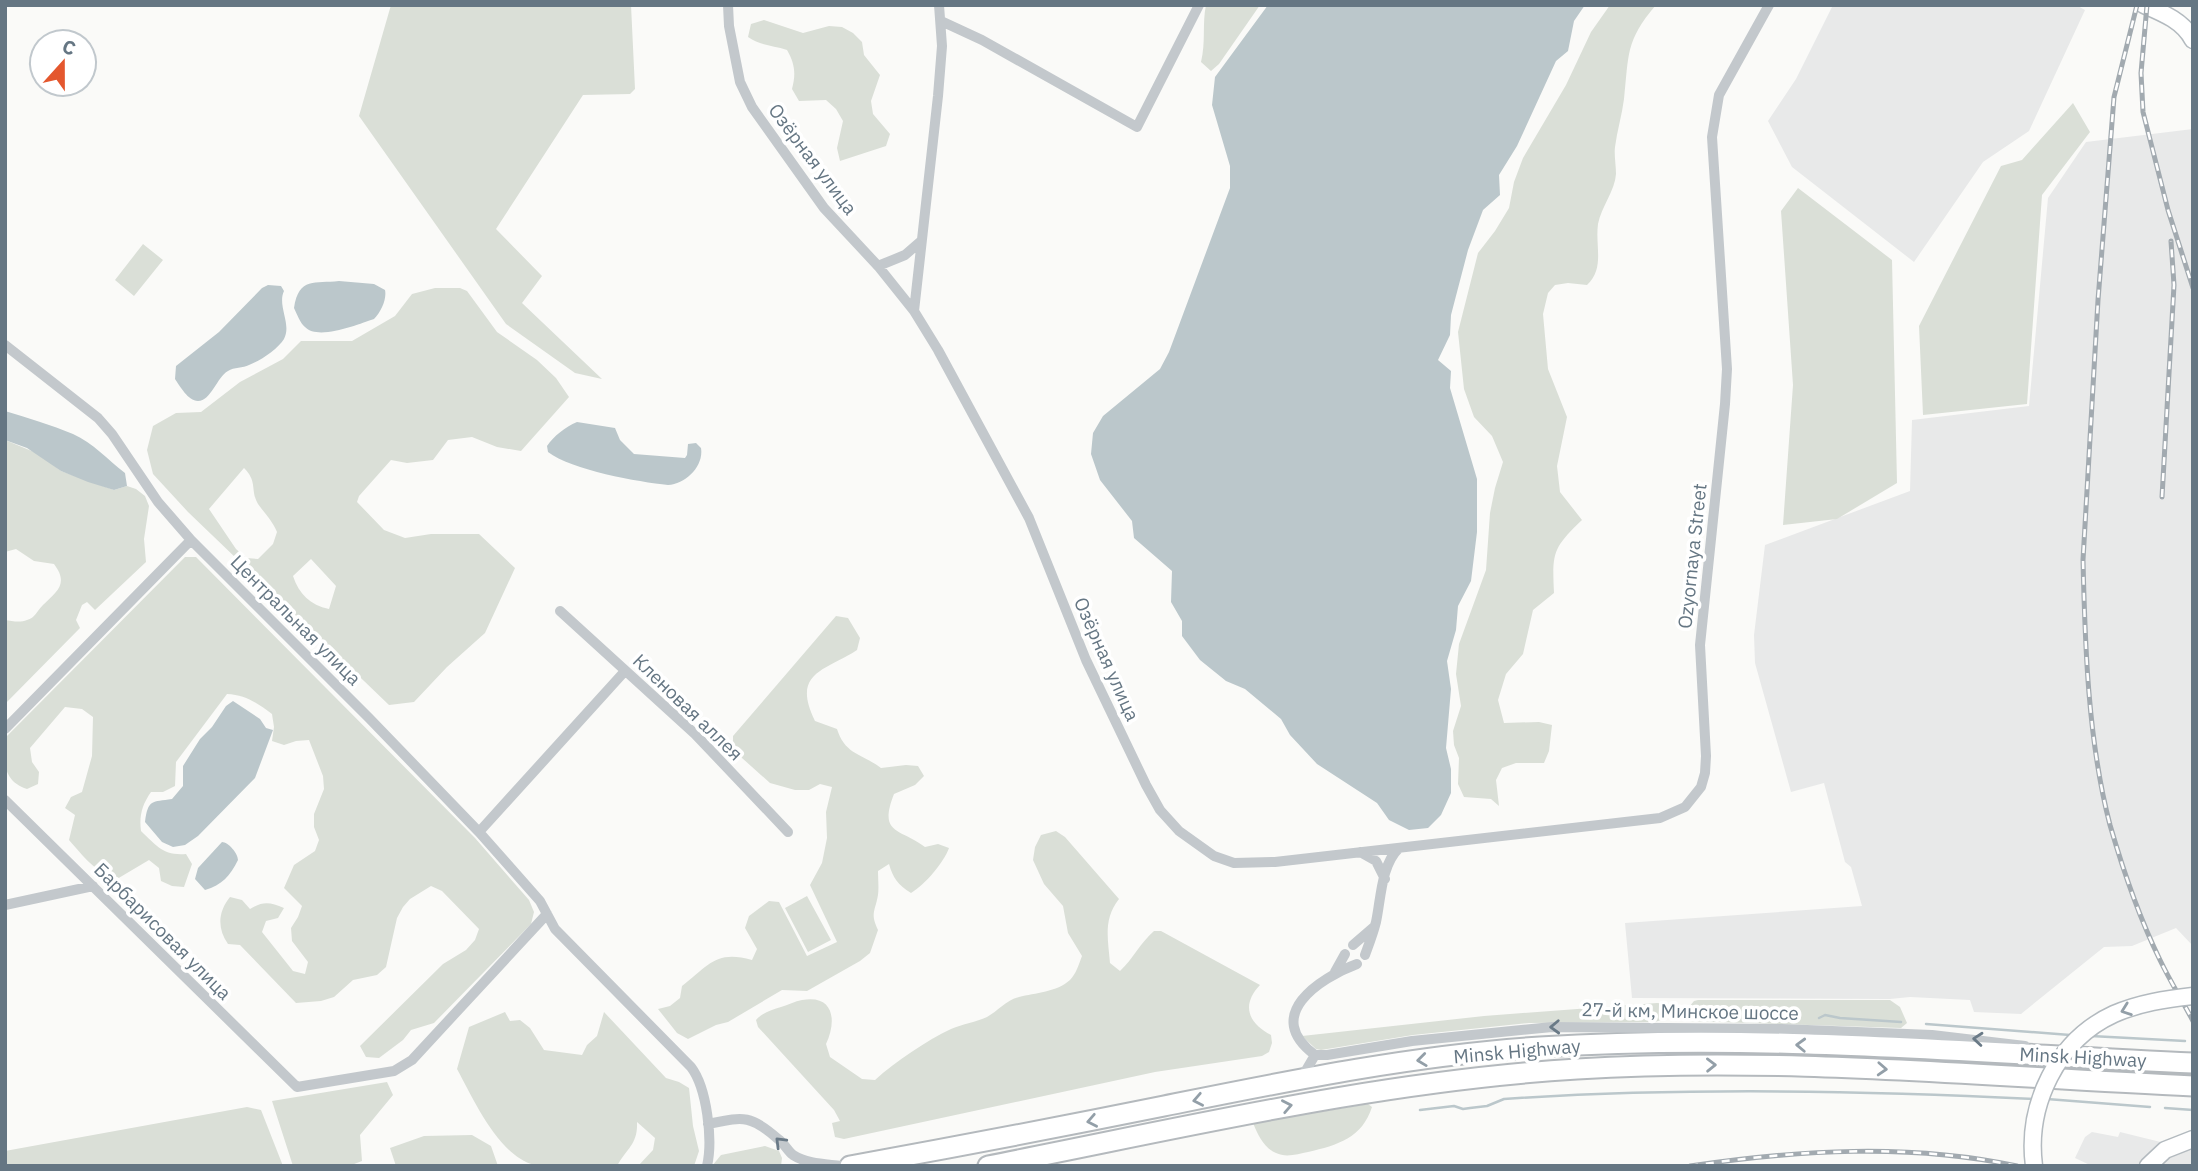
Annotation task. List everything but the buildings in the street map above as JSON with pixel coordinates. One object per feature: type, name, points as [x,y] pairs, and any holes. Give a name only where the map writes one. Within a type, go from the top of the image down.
[{"type":"highway","name":"Minsk Highway","points":[[850,1166],[1301,1079],[1488,1051],[1625,1043],[1703,1042],[2193,1063]]},
{"type":"highway","name":"Minsk Highway","points":[[988,1166],[1316,1100],[1414,1084],[1589,1068],[1705,1065],[1934,1072],[2193,1086]]},
{"type":"main road","points":[[2144,5],[2179,23],[2193,40]]},
{"type":"main road","points":[[2034,1166],[2032,1132],[2036,1110],[2058,1062],[2077,1039],[2112,1015],[2134,1006],[2193,996]]},
{"type":"main road","points":[[2148,1166],[2165,1150],[2193,1139]]},
{"type":"street","name":"Озёрная улица","points":[[729,5],[729,26],[740,82],[752,107],[824,208],[878,266],[914,311],[1029,518],[1086,660],[1160,810],[1198,847],[1234,863],[1275,862],[1360,852]]},
{"type":"street","points":[[914,311],[920,242],[931,173],[942,46],[939,5]]},
{"type":"street","points":[[942,21],[982,40],[1137,127],[1199,5]]},
{"type":"street","name":"Ozyornaya Street","points":[[1360,852],[1660,818],[1685,807],[1701,787],[1706,756],[1700,645],[1726,404],[1727,369],[1712,137],[1719,95],[1769,5]]},
{"type":"street","points":[[878,266],[905,255],[920,242]]},
{"type":"street","name":"Центральная улица","points":[[5,345],[97,418],[158,502],[191,540],[360,708],[479,832],[540,901],[555,929],[691,1067],[696,1074],[708,1124]]},
{"type":"street","points":[[5,729],[191,540]]},
{"type":"street","name":"Кленовая аллея","points":[[560,611],[695,734],[788,832]]},
{"type":"street","points":[[479,832],[625,671]]},
{"type":"street","name":"Барбарисовая улица","points":[[5,800],[297,1087],[402,1068],[547,914]]},
{"type":"street","points":[[1301,1079],[1315,1055],[1305,1048],[1296,1035],[1293,1019],[1303,999],[1320,981],[1361,959],[1375,926],[1394,853],[1399,848]]},
{"type":"street","points":[[1360,852],[1376,861],[1385,880]]},
{"type":"street","points":[[5,905],[93,886]]},
{"type":"street","points":[[1335,972],[1349,949],[1375,926]]},
{"type":"street","name":"27-й км, Минское шоссе","points":[[1315,1055],[1477,1033],[1552,1027],[1602,1027],[1782,1028],[1932,1035],[2000,1042],[2094,1058]]},
{"type":"street","points":[[707,1166],[708,1124],[740,1118],[752,1120],[781,1141],[796,1156],[812,1162],[841,1166]]},
{"type":"shaded area","points":[[391,5],[631,5],[635,89],[630,94],[583,95],[496,229],[542,276],[522,303],[602,379],[575,373],[506,324],[359,116]]},
{"type":"shaded area","points":[[1206,5],[1260,5],[1219,64],[1211,71],[1201,62]]},
{"type":"shaded area","points":[[1268,5],[1585,5],[1574,21],[1568,51],[1556,61],[1517,146],[1499,175],[1500,195],[1483,210],[1468,250],[1451,315],[1450,335],[1438,360],[1451,371],[1450,388],[1477,479],[1477,532],[1471,581],[1458,606],[1456,630],[1447,661],[1451,689],[1446,748],[1451,769],[1451,793],[1441,815],[1428,828],[1409,830],[1389,820],[1377,803],[1317,764],[1290,735],[1281,719],[1245,689],[1226,681],[1200,660],[1182,636],[1182,621],[1171,602],[1172,571],[1134,538],[1132,521],[1100,480],[1091,454],[1093,433],[1103,416],[1160,369],[1169,352],[1230,188],[1230,166],[1212,105],[1215,77]]},
{"type":"shaded area","points":[[1610,5],[1656,5],[1639,29],[1630,49],[1615,147],[1615,180],[1598,224],[1596,272],[1587,285],[1555,285],[1548,293],[1543,314],[1548,369],[1567,417],[1557,466],[1560,492],[1582,520],[1565,537],[1556,552],[1553,568],[1554,593],[1533,610],[1523,654],[1506,674],[1498,700],[1504,723],[1539,722],[1552,725],[1549,751],[1544,763],[1516,763],[1502,768],[1496,780],[1499,806],[1491,799],[1464,797],[1458,784],[1459,758],[1454,745],[1453,731],[1461,706],[1456,674],[1459,644],[1486,570],[1490,513],[1503,462],[1492,436],[1474,417],[1464,389],[1458,332],[1478,253],[1509,208],[1514,182],[1523,158],[1566,85],[1591,32]]},
{"type":"shaded area","points":[[1833,5],[2076,5],[2085,10],[2029,131],[1983,162],[1914,262],[1792,167],[1768,121],[1796,79]]},
{"type":"shaded area","points":[[764,20],[803,33],[829,26],[842,27],[862,42],[864,55],[880,75],[871,101],[873,114],[890,134],[886,146],[840,161],[837,148],[843,121],[836,109],[826,100],[799,101],[792,89],[794,69],[787,50],[762,44],[748,37],[751,24]]},
{"type":"shaded area","points":[[2073,103],[2090,132],[2042,195],[2027,404],[1923,415],[1919,326],[2001,166],[2022,160]]},
{"type":"shaded area","points":[[2193,129],[2193,946],[2176,928],[2132,946],[2104,947],[2021,1014],[1974,1012],[1970,1000],[1910,997],[1632,998],[1625,923],[1862,906],[1851,867],[1845,862],[1824,783],[1791,792],[1755,663],[1754,635],[1765,545],[1910,491],[1912,420],[2029,406],[2048,198],[2086,142]]},
{"type":"shaded area","points":[[1798,188],[1892,260],[1897,483],[1837,519],[1783,525],[1793,385],[1781,211]]},
{"type":"shaded area","points":[[143,244],[163,260],[134,296],[115,280]]},
{"type":"shaded area","points":[[339,281],[374,284],[385,290],[381,309],[374,319],[359,324],[329,332],[311,331],[300,321],[294,308],[296,298],[304,286],[309,284]]},
{"type":"shaded area","points":[[268,285],[281,286],[284,291],[284,339],[258,361],[224,374],[203,400],[191,399],[175,379],[176,366],[219,332]]},
{"type":"shaded area","points":[[435,288],[460,288],[467,291],[497,332],[537,360],[556,378],[569,397],[521,451],[497,447],[472,437],[448,440],[433,460],[407,463],[391,460],[359,496],[357,502],[384,530],[405,538],[431,534],[479,534],[515,568],[485,633],[447,667],[414,702],[389,705],[188,512],[153,474],[147,450],[153,426],[176,413],[201,412],[240,382],[283,359],[301,341],[352,341],[395,316],[412,294]],"holes":[[[244,468],[251,478],[258,504],[277,532],[273,544],[258,559],[246,558],[236,549],[209,509]],[[311,559],[336,586],[329,609],[306,598],[293,576]]]},
{"type":"shaded area","points":[[5,411],[80,438],[125,473],[127,486],[114,490],[88,482],[61,471],[27,448],[5,440]]},
{"type":"shaded area","points":[[577,422],[615,428],[620,440],[634,454],[685,458],[688,444],[696,443],[701,448],[700,461],[687,478],[668,485],[588,470],[548,452],[547,446],[553,439]]},
{"type":"shaded area","points":[[5,440],[39,454],[61,471],[114,490],[127,486],[136,489],[145,496],[149,506],[144,539],[146,562],[95,610],[87,602],[82,605],[76,620],[80,628],[5,704],[5,620],[16,622],[32,618],[57,591],[61,577],[54,564],[34,561],[16,549],[5,552]]},
{"type":"shaded area","points":[[185,557],[196,557],[475,838],[529,900],[534,912],[531,924],[434,1023],[411,1030],[403,1040],[379,1058],[366,1057],[360,1046],[443,964],[466,950],[475,940],[479,929],[442,891],[431,886],[410,899],[403,907],[397,918],[386,967],[377,975],[353,980],[334,997],[321,1001],[296,1003],[240,945],[228,944],[221,926],[221,914],[230,897],[242,900],[250,909],[267,903],[284,908],[278,918],[266,921],[262,932],[293,971],[305,974],[308,962],[292,941],[291,928],[302,906],[284,888],[294,865],[315,851],[319,840],[314,827],[314,814],[324,789],[323,776],[309,740],[284,745],[272,741],[272,714],[251,700],[227,694],[176,762],[175,786],[163,792],[151,792],[142,811],[141,831],[166,851],[186,854],[192,864],[184,887],[161,881],[159,868],[149,860],[117,879],[109,876],[90,863],[69,840],[75,815],[65,808],[71,797],[82,792],[92,756],[93,717],[82,709],[65,707],[30,748],[32,762],[39,772],[38,784],[27,789],[13,780],[6,769],[5,738]]},
{"type":"shaded area","points":[[836,616],[848,618],[860,638],[857,650],[823,669],[809,683],[809,705],[815,721],[837,729],[840,738],[850,749],[881,768],[918,766],[924,776],[915,785],[894,794],[890,807],[890,824],[925,847],[938,844],[949,848],[933,873],[911,893],[897,881],[889,864],[878,871],[874,916],[878,930],[870,953],[860,961],[807,991],[782,990],[728,1022],[688,1039],[677,1033],[658,1009],[670,1006],[680,998],[682,986],[714,961],[730,957],[752,960],[757,949],[745,928],[749,916],[769,901],[779,902],[807,956],[837,942],[810,885],[822,863],[827,838],[826,812],[832,787],[820,784],[809,790],[795,790],[770,783],[733,748],[733,736]]},
{"type":"shaded area","points":[[233,701],[260,719],[266,728],[273,730],[255,778],[198,836],[185,845],[173,847],[162,842],[145,822],[150,805],[172,799],[183,786],[183,766],[200,739]]},
{"type":"shaded area","points":[[1056,831],[1065,837],[1119,899],[1109,922],[1110,963],[1120,971],[1154,931],[1161,931],[1260,985],[1249,1006],[1252,1019],[1271,1035],[1269,1052],[1262,1056],[1155,1072],[844,1139],[835,1137],[832,1123],[840,1121],[834,1110],[758,1027],[756,1020],[768,1012],[797,1001],[821,1001],[827,1005],[832,1018],[826,1044],[830,1057],[862,1079],[875,1080],[912,1052],[951,1029],[987,1017],[1014,998],[1052,990],[1065,984],[1074,975],[1082,956],[1068,933],[1063,906],[1044,884],[1033,860],[1041,835]]},
{"type":"shaded area","points":[[222,842],[232,848],[238,860],[225,879],[205,890],[195,879],[198,868]]},
{"type":"shaded area","points":[[807,896],[831,940],[808,952],[785,908]]},
{"type":"shaded area","points":[[1698,1000],[1890,1000],[1900,1007],[1907,1023],[1901,1028],[1687,1021],[1684,1013]]},
{"type":"shaded area","points":[[1657,1003],[1679,1005],[1667,1018],[1655,1022],[1529,1023],[1413,1035],[1321,1050],[1316,1049],[1302,1036],[1484,1016]]},
{"type":"shaded area","points":[[505,1012],[510,1021],[520,1020],[530,1028],[544,1050],[582,1055],[587,1045],[597,1036],[604,1012],[666,1078],[689,1088],[699,1151],[694,1166],[638,1166],[653,1150],[655,1138],[637,1122],[634,1141],[617,1166],[562,1168],[534,1165],[509,1150],[488,1125],[457,1069],[469,1027]]},
{"type":"shaded area","points":[[387,1082],[393,1095],[360,1135],[362,1161],[349,1166],[293,1166],[272,1101]]},
{"type":"shaded area","points":[[1368,1104],[1372,1107],[1368,1118],[1348,1139],[1296,1155],[1272,1151],[1262,1141],[1253,1123]]},
{"type":"shaded area","points":[[247,1107],[261,1110],[283,1166],[5,1166],[5,1151]]},
{"type":"shaded area","points":[[2092,1132],[2118,1137],[2120,1132],[2193,1150],[2193,1166],[2092,1166],[2075,1158],[2085,1137]]},
{"type":"shaded area","points":[[472,1135],[491,1146],[498,1166],[396,1166],[390,1148],[424,1136]]},
{"type":"shaded area","points":[[765,1146],[779,1151],[781,1166],[712,1166],[721,1155]]},
{"type":"waterway","points":[[1819,1018],[1825,1015],[1901,1022]]},
{"type":"waterway","points":[[1926,1024],[2070,1035]]},
{"type":"waterway","points":[[2091,1036],[2185,1041]]},
{"type":"waterway","points":[[1420,1110],[1487,1106],[1504,1099],[1703,1091],[1835,1092],[2034,1099]]},
{"type":"waterway","points":[[2047,1099],[2150,1107]]},
{"type":"waterway","points":[[2165,1108],[2193,1110]]},
{"type":"railway","points":[[2137,5],[2114,97],[2098,300],[2083,560],[2087,659],[2092,727],[2110,825],[2145,927],[2193,1021]]},
{"type":"railway","points":[[2147,5],[2141,73],[2143,112],[2168,210],[2193,288]]},
{"type":"railway","points":[[2162,497],[2174,285],[2171,241]]},
{"type":"railway","points":[[1690,1166],[1771,1156],[1854,1151],[1936,1154],[2017,1166]]}]
